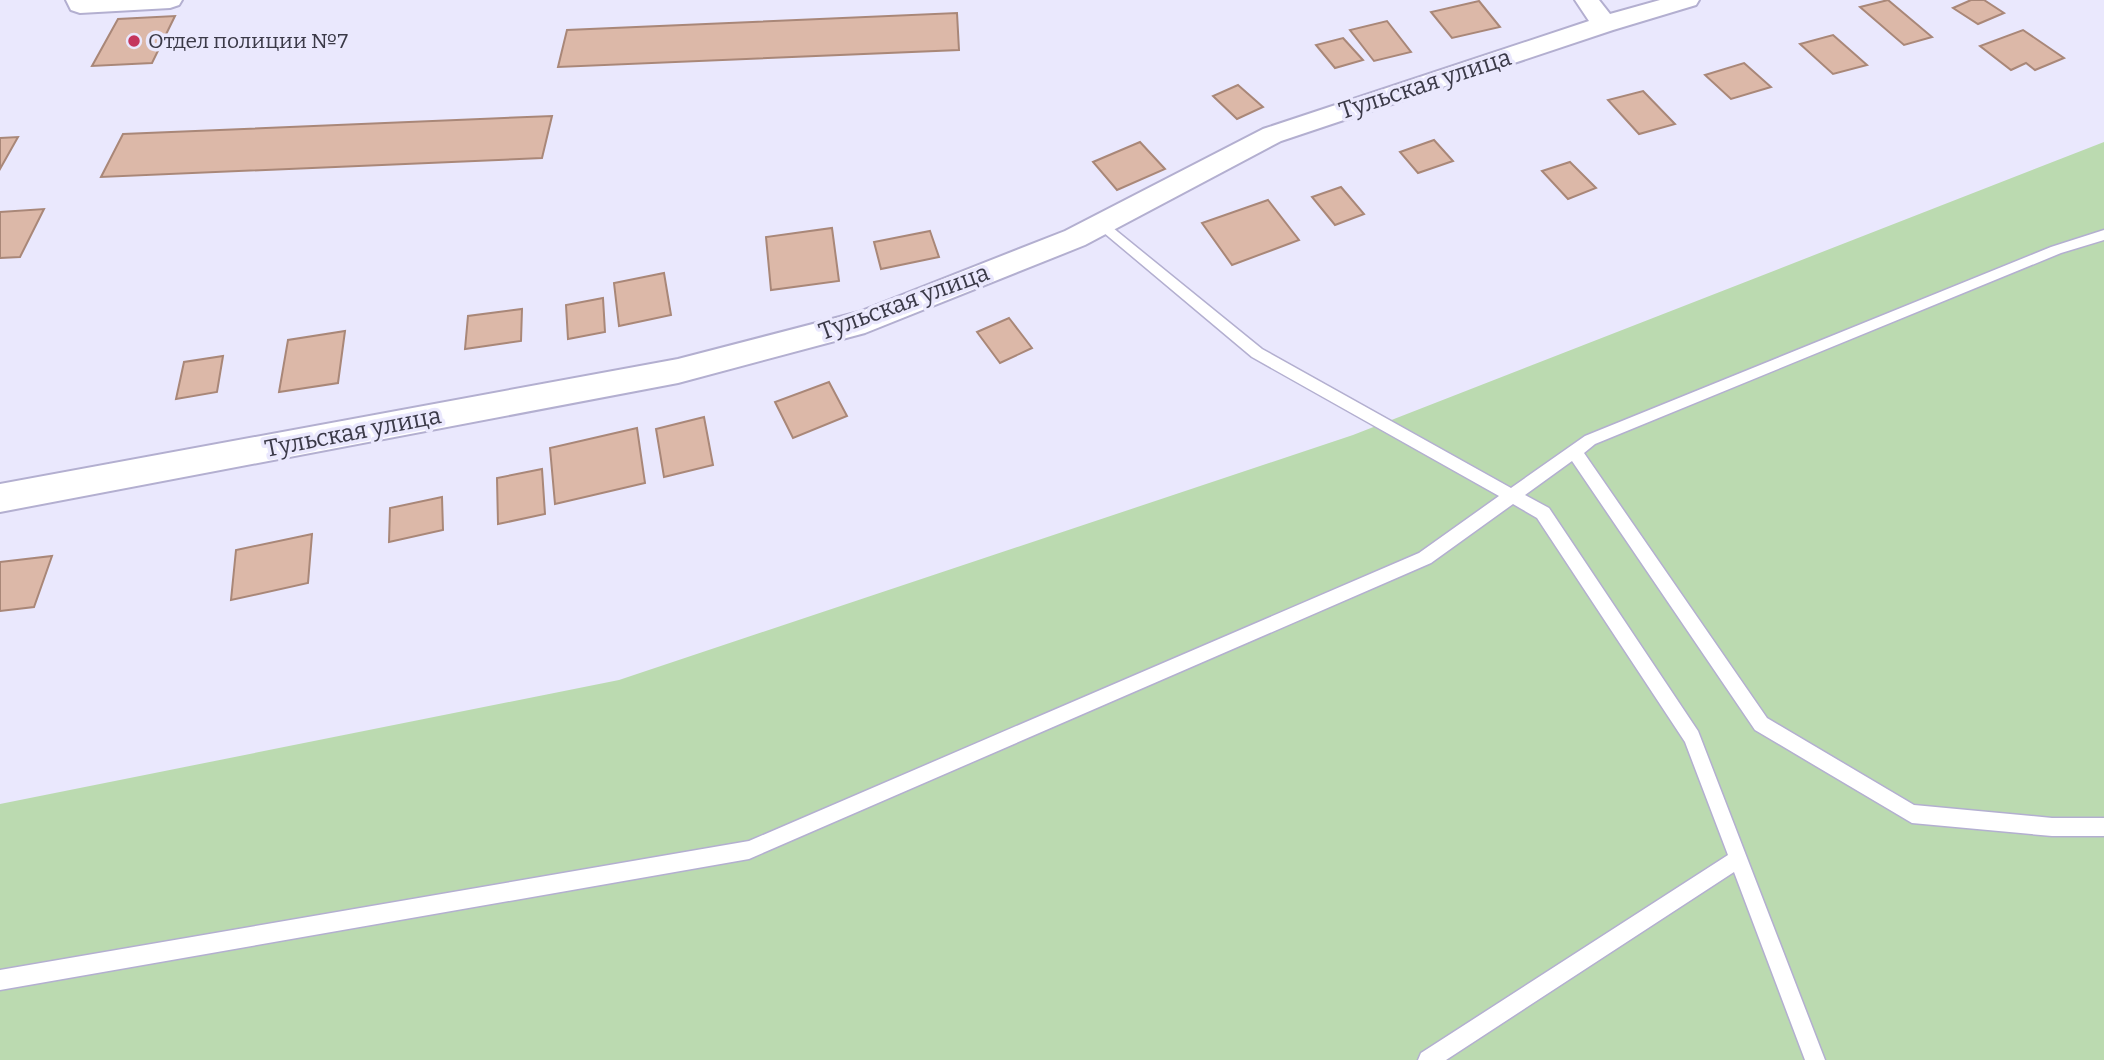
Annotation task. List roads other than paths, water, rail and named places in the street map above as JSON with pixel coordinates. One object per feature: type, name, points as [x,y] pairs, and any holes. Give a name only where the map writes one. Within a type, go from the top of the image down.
[{"type":"street","points":[[78,0],[80,5],[170,0]]},
{"type":"street","points":[[1587,0],[1604,24]]},
{"type":"street","name":"Тульская улица","points":[[0,498],[678,371],[865,322],[1075,238],[1272,135],[1604,24],[1687,0]]},
{"type":"lane","points":[[1101,224],[1257,354],[1543,513],[1692,737],[1815,1060]]},
{"type":"lane","points":[[0,980],[749,850],[1425,558],[1590,440],[2056,250],[2104,235]]},
{"type":"lane","points":[[1573,451],[1761,724],[1912,814],[2052,827],[2104,827]]},
{"type":"lane","points":[[1429,1060],[1738,858]]},
{"type":"place","name":"Отдел полиции №7","points":[[134,41]]}]
